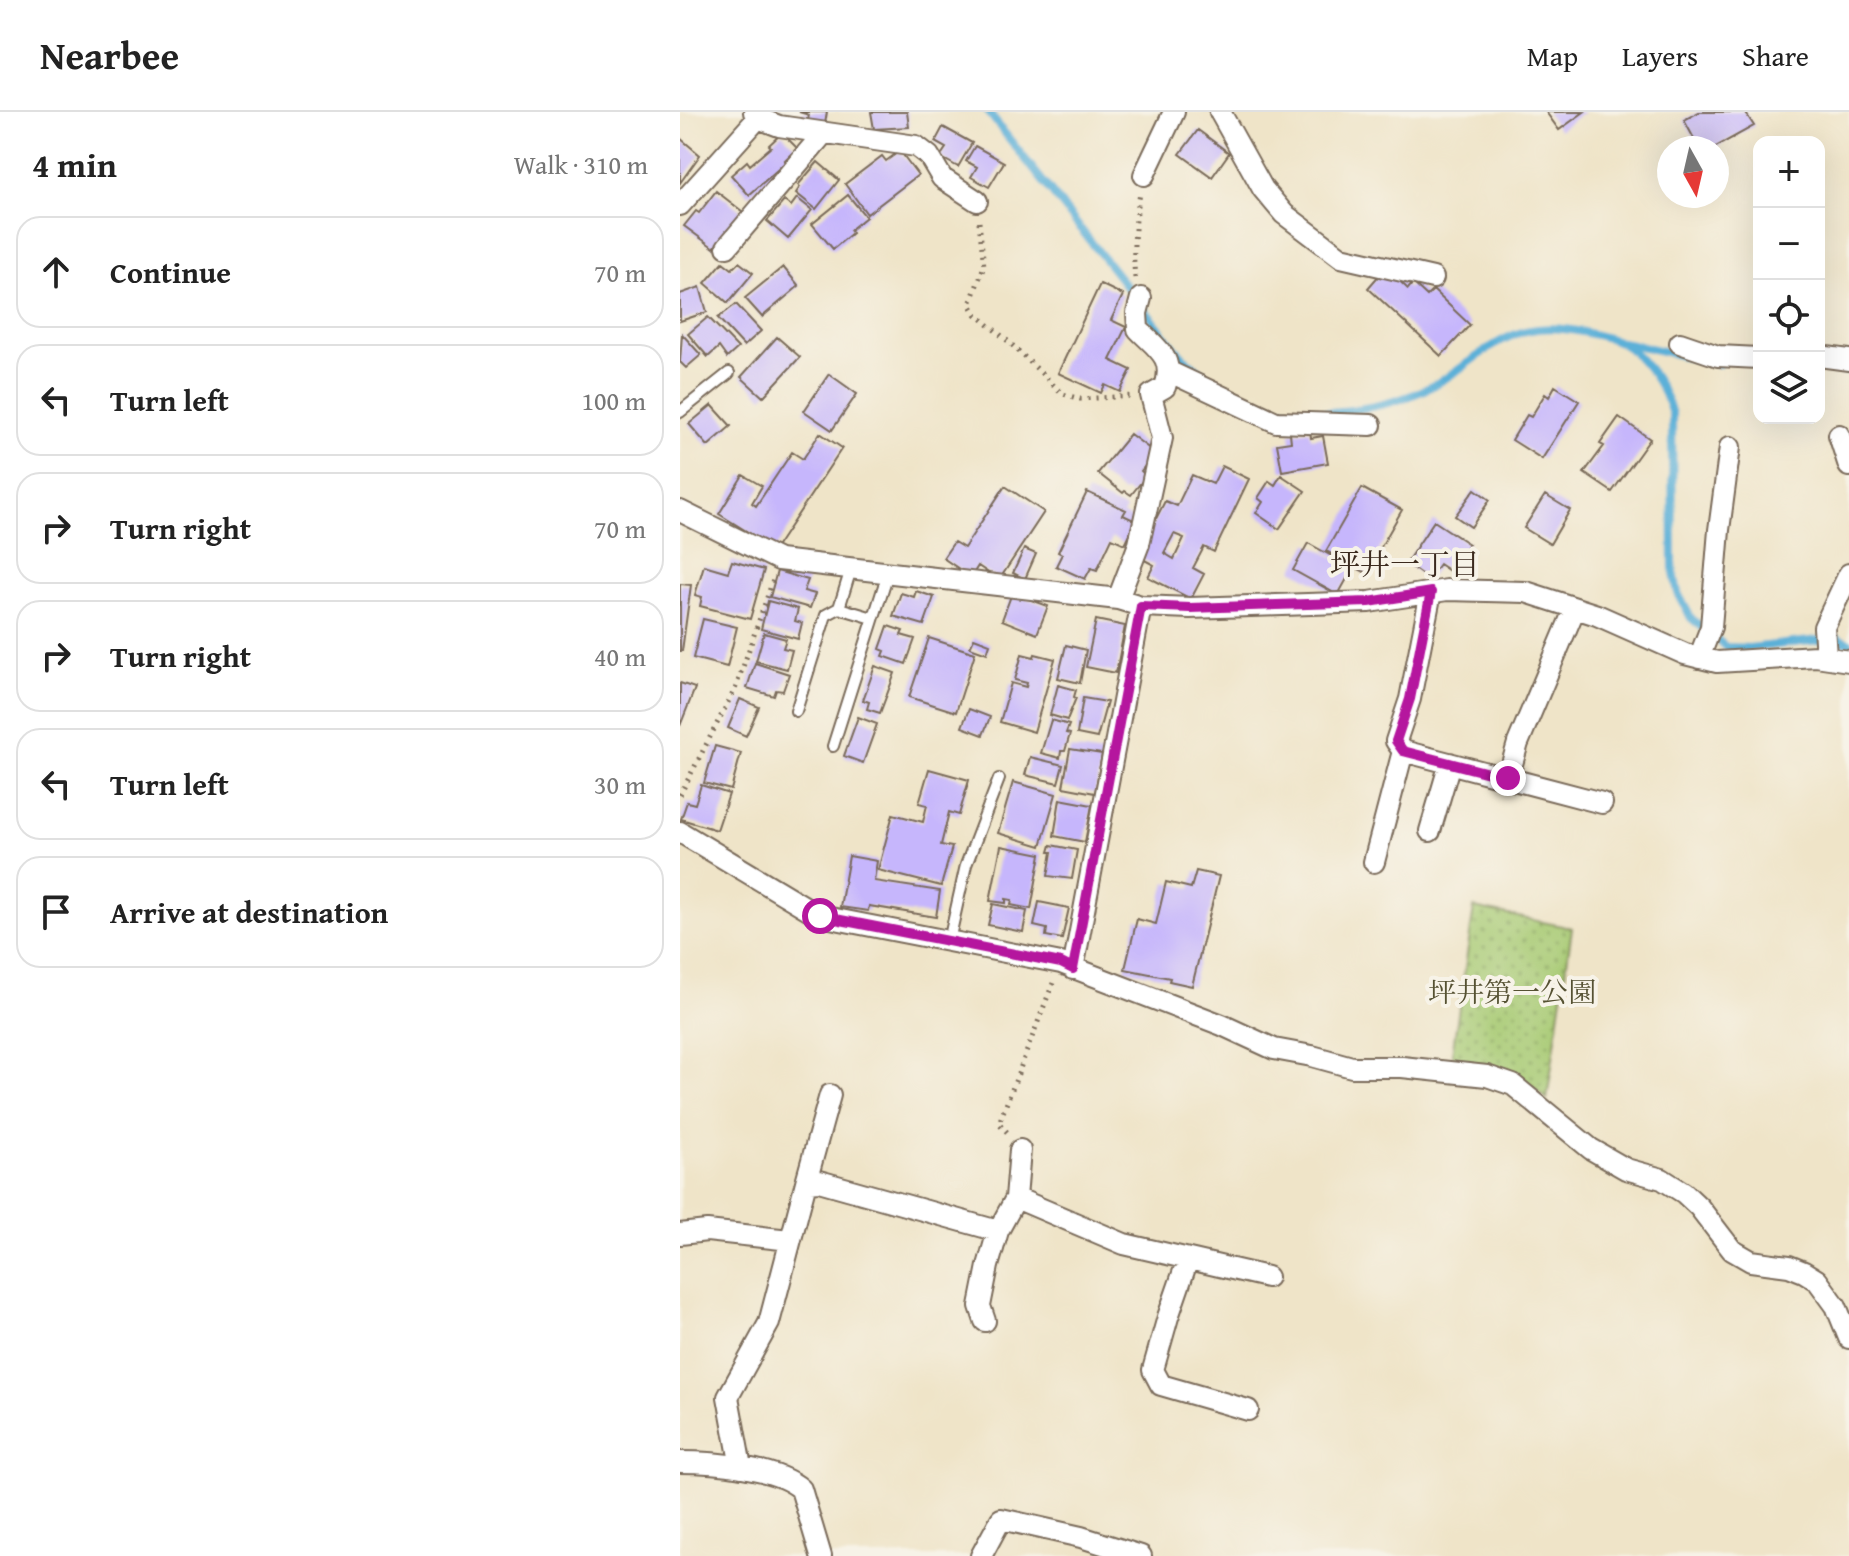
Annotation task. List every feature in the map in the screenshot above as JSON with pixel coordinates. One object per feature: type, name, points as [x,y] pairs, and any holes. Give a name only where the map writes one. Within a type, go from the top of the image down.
[{"type":"street","points":[[1144,175],[1173,112]]},
{"type":"street","points":[[1220,112],[1263,189],[1284,214],[1341,257],[1433,278]]},
{"type":"street","points":[[680,205],[756,115],[779,126],[916,146],[929,156],[942,178],[977,201]]},
{"type":"street","points":[[727,247],[824,133]]},
{"type":"street","points":[[1118,599],[1139,544],[1162,438],[1151,395],[1165,387],[1170,372],[1169,362],[1138,329],[1139,306]]},
{"type":"street","points":[[1680,343],[1718,356],[1753,358]]},
{"type":"street","points":[[1825,357],[1849,360]]},
{"type":"street","points":[[1170,372],[1276,422],[1371,425]]},
{"type":"street","points":[[1839,435],[1849,466]]},
{"type":"street","points":[[1700,653],[1711,627],[1730,447]]},
{"type":"street","points":[[680,511],[779,560],[1118,599],[1141,606],[1190,608],[1369,602],[1447,590],[1526,592],[1700,653],[1717,662],[1743,663],[1826,656],[1849,661]]},
{"type":"street","points":[[1826,656],[1824,627],[1849,574]]},
{"type":"street","points":[[1431,592],[1410,699],[1396,741],[1403,751],[1602,803]]},
{"type":"street","points":[[1067,966],[1141,606]]},
{"type":"street","points":[[1508,778],[1518,743],[1575,608]]},
{"type":"street","points":[[1374,862],[1403,751]]},
{"type":"street","points":[[1430,831],[1450,763]]},
{"type":"street","points":[[680,832],[820,916],[1067,966],[1222,1025],[1274,1049],[1352,1067],[1402,1067],[1487,1076],[1513,1085],[1591,1149],[1626,1169],[1662,1179],[1684,1193],[1699,1207],[1732,1250],[1751,1261],[1789,1266],[1817,1280],[1836,1306],[1849,1338]]},
{"type":"street","points":[[741,1467],[728,1397],[769,1323],[830,1095]]},
{"type":"street","points":[[985,1321],[980,1306],[998,1231],[1016,1198],[1020,1150]]},
{"type":"street","points":[[806,1182],[819,1181],[998,1231]]},
{"type":"street","points":[[1016,1198],[1124,1244],[1267,1277]]},
{"type":"street","points":[[680,1234],[707,1231],[790,1240]]},
{"type":"street","points":[[1188,1259],[1153,1370],[1161,1385],[1248,1410]]},
{"type":"street","points":[[680,1462],[741,1467],[793,1481],[801,1489],[821,1556]]},
{"type":"street","points":[[981,1556],[1001,1519],[1081,1537],[1141,1556]]},
{"type":"lane","points":[[680,412],[729,373]]},
{"type":"lane","points":[[796,711],[826,615],[839,608],[851,569]]},
{"type":"lane","points":[[833,746],[888,573]]},
{"type":"lane","points":[[839,608],[873,618]]},
{"type":"lane","points":[[949,941],[966,865],[999,779]]},
{"type":"path","points":[[1139,306],[1132,252],[1144,175]]},
{"type":"path","points":[[977,201],[984,266],[970,304],[976,314],[1063,394],[1080,399],[1151,395]]},
{"type":"path","points":[[680,795],[736,687],[779,560]]},
{"type":"path","points":[[1020,1150],[999,1123],[1067,966]]},
{"type":"green space","name":"坪井第一公園","points":[[1474,908],[1572,928],[1547,1099],[1520,1075],[1457,1060],[1452,1054]]},
{"type":"building","points":[[799,112],[827,112],[825,124],[808,120],[809,115]]},
{"type":"building","points":[[871,112],[907,112],[909,127],[874,129]]},
{"type":"building","points":[[1546,112],[1584,112],[1559,130]]},
{"type":"building","points":[[1699,112],[1745,112],[1754,126],[1729,140],[1729,136],[1693,136],[1684,120]]},
{"type":"building","points":[[943,127],[972,143],[958,167],[940,157],[946,148],[935,142]]},
{"type":"building","points":[[1198,130],[1229,153],[1212,177],[1180,154]]},
{"type":"building","points":[[782,133],[797,148],[749,195],[731,175],[747,161],[750,165]]},
{"type":"building","points":[[680,138],[700,155],[680,183]]},
{"type":"building","points":[[975,146],[1004,162],[989,187],[971,177],[977,167],[966,161]]},
{"type":"building","points":[[900,151],[918,175],[867,214],[845,184],[882,156],[886,161]]},
{"type":"building","points":[[818,162],[839,180],[816,209],[796,193],[800,187],[798,185]]},
{"type":"building","points":[[716,191],[743,212],[714,248],[684,226]]},
{"type":"building","points":[[848,195],[866,217],[833,249],[812,224]]},
{"type":"building","points":[[797,198],[812,210],[788,239],[767,221],[784,201],[791,206]]},
{"type":"building","points":[[723,262],[732,269],[739,262],[753,273],[728,303],[705,283]]},
{"type":"building","points":[[783,267],[799,286],[762,317],[745,298]]},
{"type":"building","points":[[1390,272],[1408,289],[1413,283],[1427,296],[1433,290],[1470,325],[1441,356],[1368,288],[1381,273]]},
{"type":"building","points":[[1100,284],[1123,295],[1111,320],[1126,327],[1110,360],[1131,370],[1120,392],[1105,385],[1101,393],[1058,373]]},
{"type":"building","points":[[700,287],[707,312],[680,321],[680,294]]},
{"type":"building","points":[[736,304],[761,331],[744,346],[718,318]]},
{"type":"building","points":[[708,317],[738,348],[727,358],[719,347],[708,357],[688,334]]},
{"type":"building","points":[[682,334],[701,355],[686,368],[680,362]]},
{"type":"building","points":[[777,337],[800,357],[763,397],[741,377]]},
{"type":"building","points":[[829,374],[857,394],[832,430],[804,411]]},
{"type":"building","points":[[1555,386],[1579,401],[1542,459],[1512,440],[1527,415],[1531,417],[1545,394],[1549,397]]},
{"type":"building","points":[[712,405],[731,426],[708,446],[689,424]]},
{"type":"building","points":[[1619,417],[1650,439],[1612,492],[1584,473],[1604,446],[1600,444]]},
{"type":"building","points":[[1310,430],[1311,438],[1323,436],[1328,463],[1282,471],[1277,444],[1291,442],[1290,433]]},
{"type":"building","points":[[820,433],[842,448],[775,549],[719,514],[743,475],[762,486],[752,503],[756,506],[792,452],[803,459]]},
{"type":"building","points":[[1130,434],[1155,453],[1141,471],[1146,476],[1131,495],[1125,491],[1123,493],[1098,473]]},
{"type":"building","points":[[1222,466],[1249,479],[1214,552],[1204,547],[1193,568],[1204,574],[1191,599],[1148,577],[1154,565],[1137,556],[1165,501],[1177,506],[1192,475],[1213,484]],"holes":[[[1174,534],[1184,538],[1174,559],[1164,553]]]},
{"type":"building","points":[[1281,475],[1305,491],[1279,529],[1256,513],[1263,502],[1258,498],[1269,481],[1275,485]]},
{"type":"building","points":[[1005,486],[1044,512],[999,580],[978,566],[971,577],[943,558],[954,542],[964,548]]},
{"type":"building","points":[[1362,488],[1402,510],[1366,573],[1326,551]]},
{"type":"building","points":[[1475,489],[1490,500],[1471,527],[1455,516]]},
{"type":"building","points":[[1087,492],[1126,510],[1123,515],[1136,521],[1125,544],[1112,538],[1097,570],[1091,568],[1085,579],[1056,566],[1062,554],[1058,552]]},
{"type":"building","points":[[1545,495],[1570,510],[1550,544],[1524,528]]},
{"type":"building","points":[[1434,521],[1469,544],[1451,572],[1439,564],[1428,579],[1406,563]]},
{"type":"building","points":[[1308,543],[1353,568],[1338,595],[1293,570]]},
{"type":"building","points":[[1024,549],[1036,554],[1025,579],[1013,573]]},
{"type":"building","points":[[732,561],[764,570],[750,619],[700,606],[702,597],[695,595],[704,565],[728,572]]},
{"type":"building","points":[[777,571],[808,580],[804,591],[815,594],[810,608],[770,597]]},
{"type":"building","points":[[680,584],[691,585],[682,651],[680,651]]},
{"type":"building","points":[[916,591],[934,597],[924,625],[893,616],[901,593],[914,597]]},
{"type":"building","points":[[1012,593],[1048,606],[1037,634],[1002,620]]},
{"type":"building","points":[[768,601],[798,609],[795,621],[802,623],[798,639],[761,629]]},
{"type":"building","points":[[703,619],[737,627],[727,667],[693,658]]},
{"type":"building","points":[[1096,620],[1125,626],[1116,673],[1086,667]]},
{"type":"building","points":[[888,626],[903,631],[901,635],[915,639],[906,664],[883,656],[885,651],[880,649]]},
{"type":"building","points":[[764,633],[786,639],[783,648],[792,650],[787,669],[756,661]]},
{"type":"building","points":[[929,638],[975,653],[956,712],[909,697]]},
{"type":"building","points":[[974,638],[990,644],[987,653],[970,647]]},
{"type":"building","points":[[1066,645],[1086,650],[1080,683],[1058,678]]},
{"type":"building","points":[[1022,654],[1055,659],[1034,732],[1000,722],[1011,683],[1026,687],[1027,683],[1015,680]]},
{"type":"building","points":[[755,663],[789,674],[783,691],[776,690],[774,696],[747,688]]},
{"type":"building","points":[[875,666],[895,673],[880,713],[867,709],[869,702],[863,700]]},
{"type":"building","points":[[680,683],[695,688],[680,726]]},
{"type":"building","points":[[1058,685],[1076,690],[1067,720],[1050,715]]},
{"type":"building","points":[[1083,698],[1107,702],[1097,738],[1077,734]]},
{"type":"building","points":[[740,699],[759,707],[746,736],[728,728]]},
{"type":"building","points":[[969,709],[990,717],[983,735],[962,727]]},
{"type":"building","points":[[858,717],[877,724],[863,763],[844,756]]},
{"type":"building","points":[[1051,720],[1069,725],[1066,733],[1070,734],[1060,758],[1041,753]]},
{"type":"building","points":[[715,746],[741,753],[731,790],[704,783]]},
{"type":"building","points":[[1070,749],[1102,754],[1095,793],[1063,787]]},
{"type":"building","points":[[1030,757],[1063,765],[1058,783],[1025,775]]},
{"type":"building","points":[[929,769],[969,780],[959,815],[949,812],[941,845],[952,847],[941,886],[878,870],[893,814],[923,822],[927,805],[919,803]]},
{"type":"building","points":[[1013,782],[1056,794],[1041,846],[998,833]]},
{"type":"building","points":[[701,785],[729,794],[717,830],[681,819],[687,802],[695,804]]},
{"type":"building","points":[[1060,799],[1092,805],[1085,842],[1054,836]]},
{"type":"building","points":[[1051,845],[1077,850],[1072,879],[1048,876]]},
{"type":"building","points":[[1001,846],[1041,854],[1031,909],[1011,905],[1012,900],[1006,899],[1006,903],[990,901]]},
{"type":"building","points":[[849,856],[877,861],[874,881],[940,891],[936,917],[869,906],[868,911],[840,907]]},
{"type":"building","points":[[1196,871],[1219,876],[1192,986],[1125,969],[1137,919],[1156,924],[1166,882],[1191,888]]},
{"type":"building","points":[[1039,902],[1069,908],[1062,939],[1046,936],[1047,929],[1034,926]]},
{"type":"building","points":[[993,904],[1027,911],[1023,932],[988,925]]},
{"type":"waterway","points":[[988,112],[1184,358],[1218,386]]},
{"type":"waterway","points":[[1253,401],[1298,412],[1323,412],[1398,400],[1441,381],[1498,342],[1529,330],[1563,329],[1618,341],[1648,367],[1672,414],[1673,568],[1678,593],[1691,618],[1726,647],[1749,648],[1837,638],[1849,643]]},
{"type":"waterway","points":[[1623,342],[1718,364]]},
{"type":"waterway","points":[[1825,368],[1849,372]]},
{"type":"district","name":"坪井一丁目","points":[[1405,564]]},
{"type":"route","points":[[820,916],[1061,963],[1073,969],[1141,606],[1190,608],[1369,602],[1431,592],[1410,699],[1396,741],[1403,751],[1508,778]]}]
